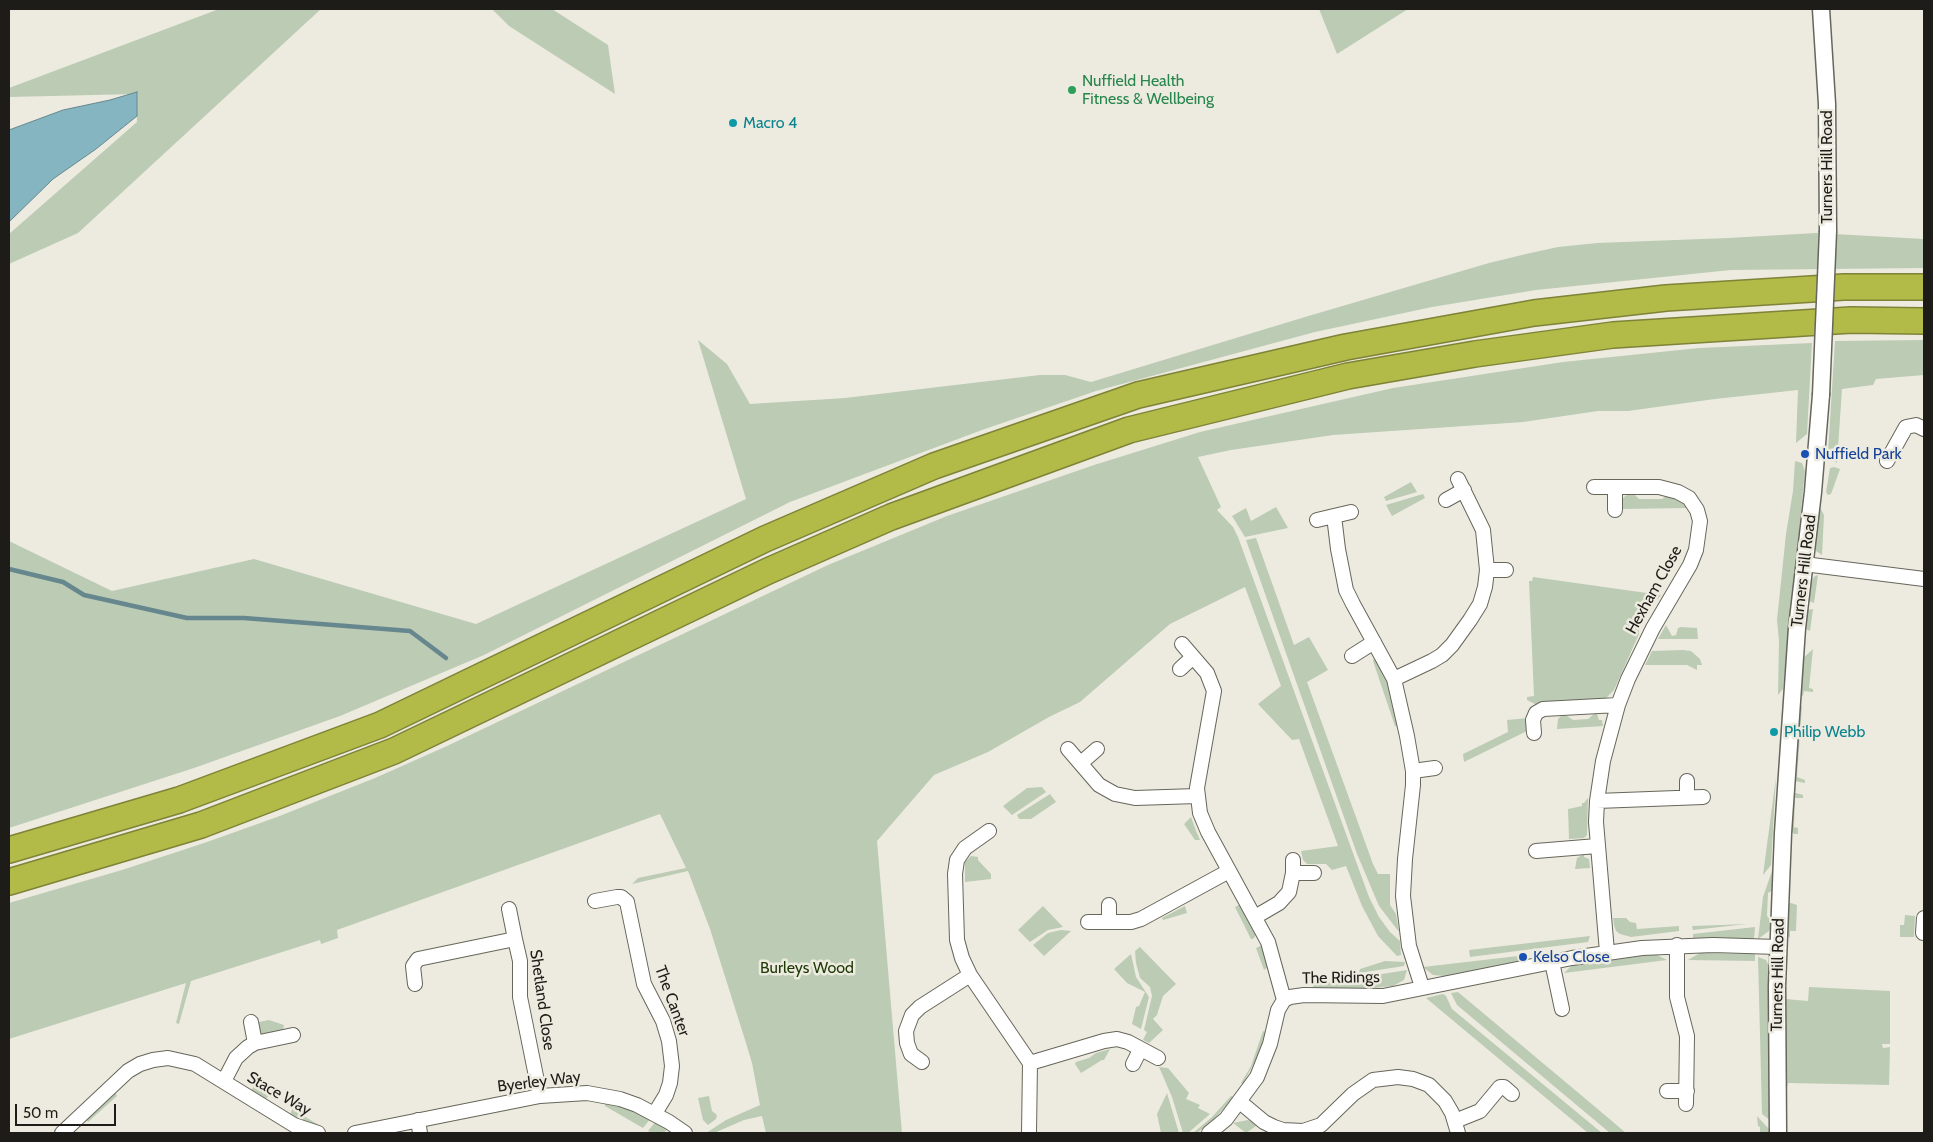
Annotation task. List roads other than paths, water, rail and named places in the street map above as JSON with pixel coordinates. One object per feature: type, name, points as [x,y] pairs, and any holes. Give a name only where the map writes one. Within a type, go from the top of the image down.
[{"type":"highway","points":[[9,850],[179,800],[380,726],[783,531],[934,466],[1138,395],[1346,347],[1534,313],[1666,298],[1844,287],[1924,287]]},
{"type":"highway","points":[[9,882],[200,825],[394,751],[768,571],[891,517],[1130,430],[1348,376],[1475,354],[1613,335],[1851,320],[1924,321]]},
{"type":"street","name":"Turners Hill Road","points":[[1778,1133],[1778,947],[1782,842],[1792,680],[1813,492],[1821,395],[1828,231],[1827,104],[1821,9]]},
{"type":"street","points":[[1887,460],[1906,427],[1916,425],[1924,429]]},
{"type":"street","points":[[1394,679],[1442,655],[1462,633],[1480,604],[1485,587],[1487,570],[1483,530],[1461,485],[1446,500]]},
{"type":"street","name":"Hexham Close","points":[[1594,487],[1659,487],[1678,492],[1689,498],[1697,510],[1700,521],[1696,550],[1690,565],[1653,628],[1628,680],[1618,705],[1603,761],[1597,801],[1597,846],[1607,952]]},
{"type":"street","points":[[1615,488],[1615,510]]},
{"type":"street","points":[[1317,520],[1351,512]]},
{"type":"street","points":[[1334,516],[1346,590],[1394,679],[1408,736],[1413,771],[1403,896],[1409,946],[1422,987]]},
{"type":"street","points":[[1804,564],[1924,579]]},
{"type":"street","points":[[1487,570],[1506,570]]},
{"type":"street","points":[[1352,656],[1374,642]]},
{"type":"street","points":[[1182,644],[1207,672],[1214,691],[1198,778],[1197,796],[1202,821],[1255,917],[1272,952],[1284,1000]]},
{"type":"street","points":[[1180,669],[1193,657]]},
{"type":"street","points":[[1534,733],[1533,720],[1536,713],[1543,709],[1618,705]]},
{"type":"street","points":[[1068,749],[1106,790],[1125,797],[1197,796]]},
{"type":"street","points":[[1081,763],[1097,749]]},
{"type":"street","points":[[1413,771],[1435,768]]},
{"type":"street","points":[[1687,781],[1687,797]]},
{"type":"street","points":[[1597,801],[1703,797]]},
{"type":"street","points":[[989,831],[965,848],[959,854],[955,865],[957,940],[962,958],[970,975],[1030,1063],[1029,1133]]},
{"type":"street","points":[[1536,852],[1597,846]]},
{"type":"street","points":[[1255,917],[1279,903],[1285,897],[1291,885],[1293,867],[1314,873]]},
{"type":"street","points":[[1088,922],[1131,922],[1141,919],[1228,871]]},
{"type":"street","name":"The Canter","points":[[595,901],[621,897],[627,902],[644,984],[662,1021],[669,1041],[672,1066],[670,1083],[666,1095],[655,1114]]},
{"type":"street","points":[[1109,905],[1109,922]]},
{"type":"street","name":"Shetland Close","points":[[509,909],[520,961],[520,997],[540,1096]]},
{"type":"street","points":[[1923,933],[1924,918]]},
{"type":"street","name":"Shetland Close","points":[[415,984],[413,966],[418,959],[515,939]]},
{"type":"street","points":[[1667,1091],[1686,1097],[1687,1036],[1677,997],[1677,946]]},
{"type":"street","name":"The Ridings","points":[[1209,1133],[1226,1119],[1257,1077],[1264,1061],[1278,1010],[1284,1000],[1304,995],[1384,996],[1607,952],[1677,946],[1778,947]]},
{"type":"street","points":[[1552,962],[1562,1009]]},
{"type":"street","points":[[922,1062],[911,1054],[907,1043],[906,1031],[912,1015],[920,1007],[970,975]]},
{"type":"street","points":[[250,1022],[255,1043]]},
{"type":"street","name":"Stace Way","points":[[224,1081],[236,1058],[255,1043],[293,1035]]},
{"type":"street","points":[[1030,1063],[1111,1039],[1123,1040],[1158,1058]]},
{"type":"street","points":[[1133,1064],[1140,1050]]},
{"type":"street","name":"Stace Way","points":[[62,1133],[128,1071],[140,1064],[153,1060],[179,1060],[195,1064],[224,1081],[291,1129],[318,1133]]},
{"type":"street","points":[[1240,1102],[1264,1122],[1274,1127],[1283,1130],[1302,1131],[1321,1125],[1362,1086],[1373,1080],[1398,1077],[1413,1079],[1428,1085],[1436,1091],[1445,1101],[1457,1127],[1480,1111],[1500,1087],[1504,1087],[1512,1094]]},
{"type":"street","name":"Byerley Way","points":[[419,1127],[540,1096],[587,1093],[620,1099],[655,1114],[686,1133]]},
{"type":"street","points":[[355,1133],[419,1127]]},
{"type":"water","points":[[137,92],[137,116],[96,149],[53,179],[9,222],[9,130],[63,110]]},
{"type":"waterway","points":[[9,569],[63,582],[84,595],[187,618],[244,618],[410,631],[446,658]]},
{"type":"place","name":"Nuffield Health Fitness & Wellbeing","points":[[1072,90]]},
{"type":"place","name":"Macro 4","points":[[733,123]]},
{"type":"place","name":"Nuffield Park","points":[[1805,454]]},
{"type":"place","name":"Philip Webb","points":[[1774,732]]},
{"type":"place","name":"Kelso Close","points":[[1523,957]]},
{"type":"park label","name":"Burleys Wood","points":[[807,968]]}]
